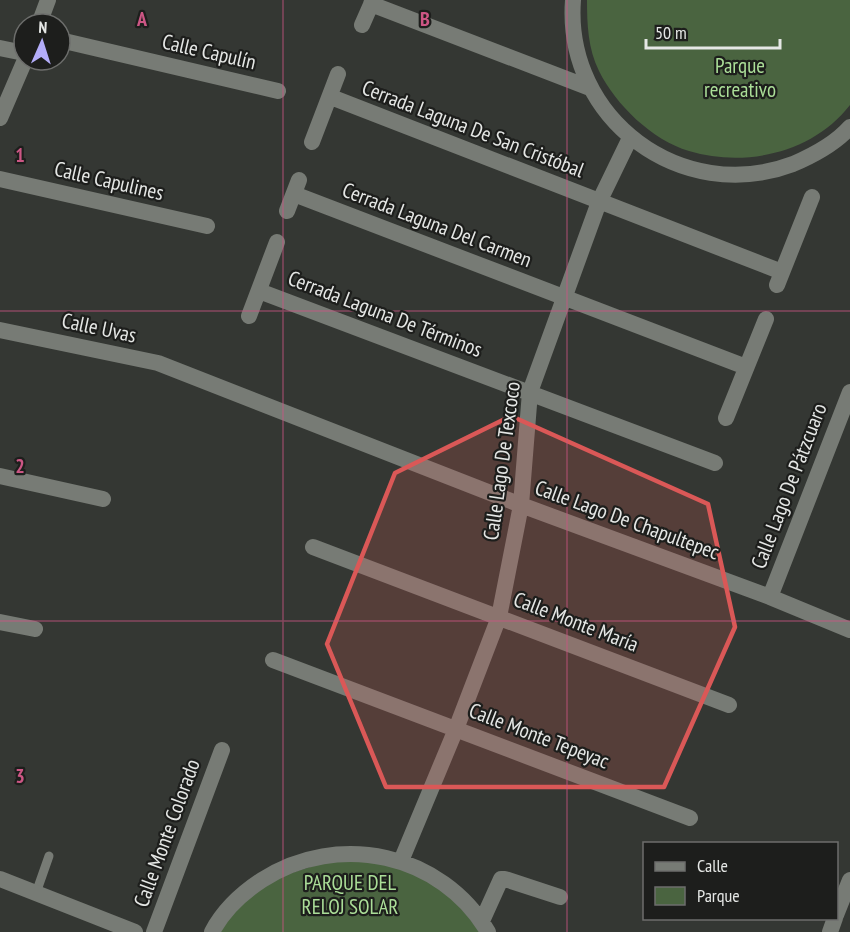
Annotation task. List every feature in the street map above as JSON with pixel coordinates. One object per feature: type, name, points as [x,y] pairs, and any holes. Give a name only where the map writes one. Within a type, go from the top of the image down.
[{"type":"street","points":[[573,0],[575,46],[590,88],[608,115],[630,138],[662,159],[699,172],[737,176],[776,170],[812,156],[850,127]]},
{"type":"street","points":[[362,25],[372,2],[590,88]]},
{"type":"street","name":"Calle Capulín","points":[[72,43],[278,91]]},
{"type":"street","points":[[0,118],[20,72]]},
{"type":"street","name":"Cerrada Laguna De San Cristóbal","points":[[312,142],[338,74]]},
{"type":"street","name":"Cerrada Laguna De San Cristóbal","points":[[331,97],[599,202],[780,279],[812,197]]},
{"type":"street","name":"Calle Lago De Texcoco","points":[[401,861],[456,729],[499,617],[521,505],[530,392],[599,202],[630,138]]},
{"type":"street","name":"Calle Capulines","points":[[0,179],[207,226]]},
{"type":"street","name":"Cerrada Laguna Del Carmen","points":[[287,211],[297,187],[565,297],[746,367]]},
{"type":"street","name":"Cerrada Laguna De Términos","points":[[249,316],[277,242]]},
{"type":"street","name":"Cerrada Laguna De Términos","points":[[259,291],[715,463]]},
{"type":"street","points":[[726,418],[766,319]]},
{"type":"street","name":"Calle Uvas","points":[[0,330],[158,363],[188,374]]},
{"type":"street","name":"Calle Lago De Chapultepec","points":[[188,374],[521,505],[770,597],[850,630]]},
{"type":"street","name":"Calle Lago De Pátzcuaro","points":[[770,597],[850,392]]},
{"type":"street","points":[[0,476],[103,499]]},
{"type":"street","name":"Calle Monte María","points":[[313,547],[729,705]]},
{"type":"street","points":[[0,621],[35,629]]},
{"type":"street","name":"Calle Monte Tepeyac","points":[[273,660],[690,818]]},
{"type":"street","name":"Calle Monte Colorado","points":[[154,932],[222,750]]},
{"type":"street","points":[[212,932],[217,921],[245,891],[280,869],[319,856],[360,854],[401,861],[424,871],[465,901],[485,926]]},
{"type":"street","points":[[0,879],[135,932]]},
{"type":"street","points":[[485,926],[501,879],[560,897]]},
{"type":"street","points":[[838,912],[850,880]]},
{"type":"lane","points":[[36,893],[49,856]]},
{"type":"highlighted area","points":[[511,416],[708,504],[735,627],[664,787],[386,787],[327,644],[395,473]]},
{"type":"green space","name":"Parque recreativo","points":[[587,0],[850,0],[850,105],[817,135],[777,152],[755,157],[733,158],[710,156],[675,146],[636,120],[606,84],[595,63],[590,45]]},
{"type":"green space","name":"PARQUE DEL RELOJ SOLAR","points":[[335,859],[393,865],[425,877],[446,893],[480,932],[219,932],[243,901],[270,880]]}]
